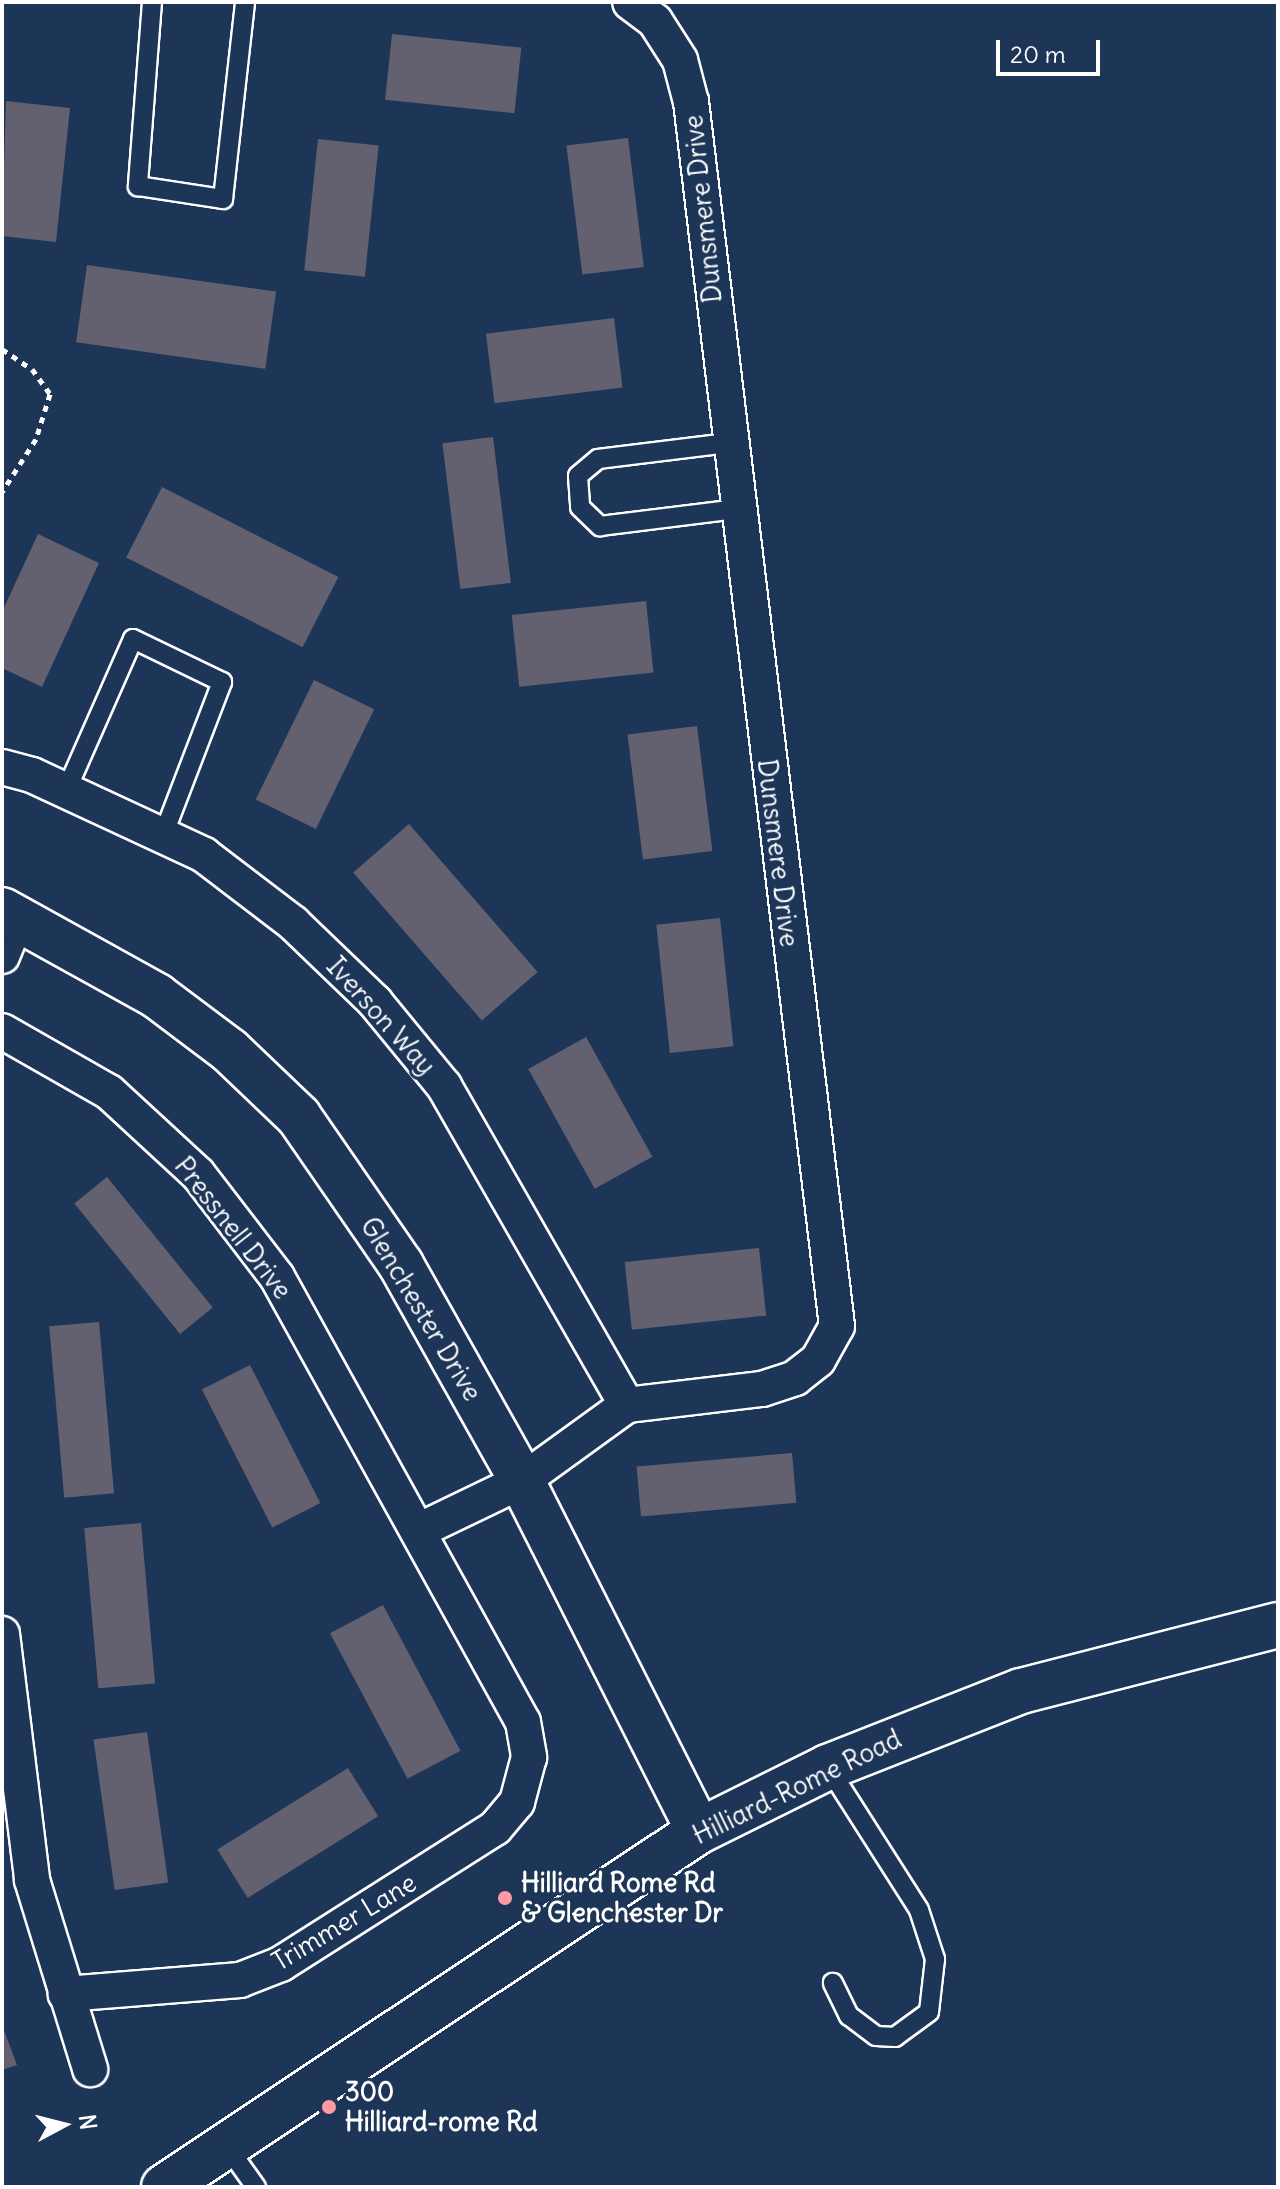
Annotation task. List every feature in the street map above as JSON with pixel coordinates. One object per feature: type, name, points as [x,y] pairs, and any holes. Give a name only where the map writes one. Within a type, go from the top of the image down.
[{"type":"main road","name":"Glenchester Drive","points":[[7,928],[157,996],[229,1050],[299,1117],[401,1265],[522,1481],[699,1831]]},
{"type":"main road","name":"Hilliard-Rome Road","points":[[164,2187],[699,1831],[828,1767],[1021,1691],[1278,1625]]},
{"type":"street","name":"Dunsmere Drive","points":[[522,1481],[627,1405],[762,1389],[795,1378],[818,1360],[837,1326],[728,443],[691,102],[680,60],[643,11]]},
{"type":"street","name":"Iverson Way","points":[[2,767],[66,791],[204,855],[293,923],[385,1014],[444,1086],[627,1405]]},
{"type":"street","name":"Pressnell Drive","points":[[2,1031],[109,1092],[198,1174],[277,1277],[523,1722]]},
{"type":"street","points":[[418,1531],[522,1481]]},
{"type":"street","points":[[2,1634],[32,1880],[90,2069]]},
{"type":"street","name":"Trimmer Lane","points":[[66,1994],[240,1980],[281,1964],[495,1828],[517,1802],[529,1757],[523,1722]]},
{"type":"lane","points":[[152,2],[138,186],[223,199],[245,2]]},
{"type":"lane","points":[[728,443],[598,459],[578,476],[580,507],[600,526],[736,509]]},
{"type":"lane","points":[[66,791],[133,639],[222,682],[163,836]]},
{"type":"lane","points":[[828,1767],[919,1910],[935,1959],[929,2012],[895,2037],[876,2036],[849,2016],[833,1983]]},
{"type":"lane","points":[[226,2145],[256,2187]]},
{"type":"path","points":[[2,349],[32,369],[50,394],[50,410],[2,492]]},
{"type":"building","points":[[392,34],[521,48],[514,113],[385,100]]},
{"type":"building","points":[[6,101],[70,108],[56,242],[2,236]]},
{"type":"building","points":[[628,138],[644,267],[582,275],[566,146]]},
{"type":"building","points":[[318,139],[379,145],[365,277],[304,270]]},
{"type":"building","points":[[87,265],[276,292],[265,369],[76,342]]},
{"type":"building","points":[[614,318],[623,387],[494,403],[486,334]]},
{"type":"building","points":[[493,437],[511,583],[460,589],[442,443]]},
{"type":"building","points":[[162,487],[338,577],[303,647],[126,557]]},
{"type":"building","points":[[38,534],[99,563],[42,687],[2,668],[2,612]]},
{"type":"building","points":[[646,601],[654,673],[519,687],[512,615]]},
{"type":"building","points":[[314,680],[374,709],[316,829],[256,800]]},
{"type":"building","points":[[697,726],[712,851],[643,860],[628,735]]},
{"type":"building","points":[[409,824],[538,972],[482,1020],[353,873]]},
{"type":"building","points":[[720,918],[733,1046],[670,1053],[656,925]]},
{"type":"building","points":[[586,1037],[652,1157],[595,1189],[528,1069]]},
{"type":"building","points":[[107,1177],[213,1308],[180,1334],[74,1203]]},
{"type":"building","points":[[759,1248],[766,1316],[632,1330],[625,1262]]},
{"type":"building","points":[[99,1322],[114,1493],[64,1498],[49,1326]]},
{"type":"building","points":[[250,1365],[320,1503],[272,1528],[202,1390]]},
{"type":"building","points":[[792,1453],[796,1503],[641,1516],[637,1467]]},
{"type":"building","points":[[141,1523],[155,1683],[98,1688],[84,1528]]},
{"type":"building","points":[[383,1605],[460,1751],[407,1779],[330,1633]]},
{"type":"building","points":[[147,1732],[168,1883],[115,1890],[94,1740]]},
{"type":"building","points":[[348,1768],[378,1816],[248,1898],[217,1850]]},
{"type":"building","points":[[2,2025],[17,2065],[2,2070]]},
{"type":"place","name":"Hilliard Rome Rd & Glenchester Dr","points":[[505,1898]]},
{"type":"place","name":"300 Hilliard-rome Rd","points":[[329,2107]]}]
